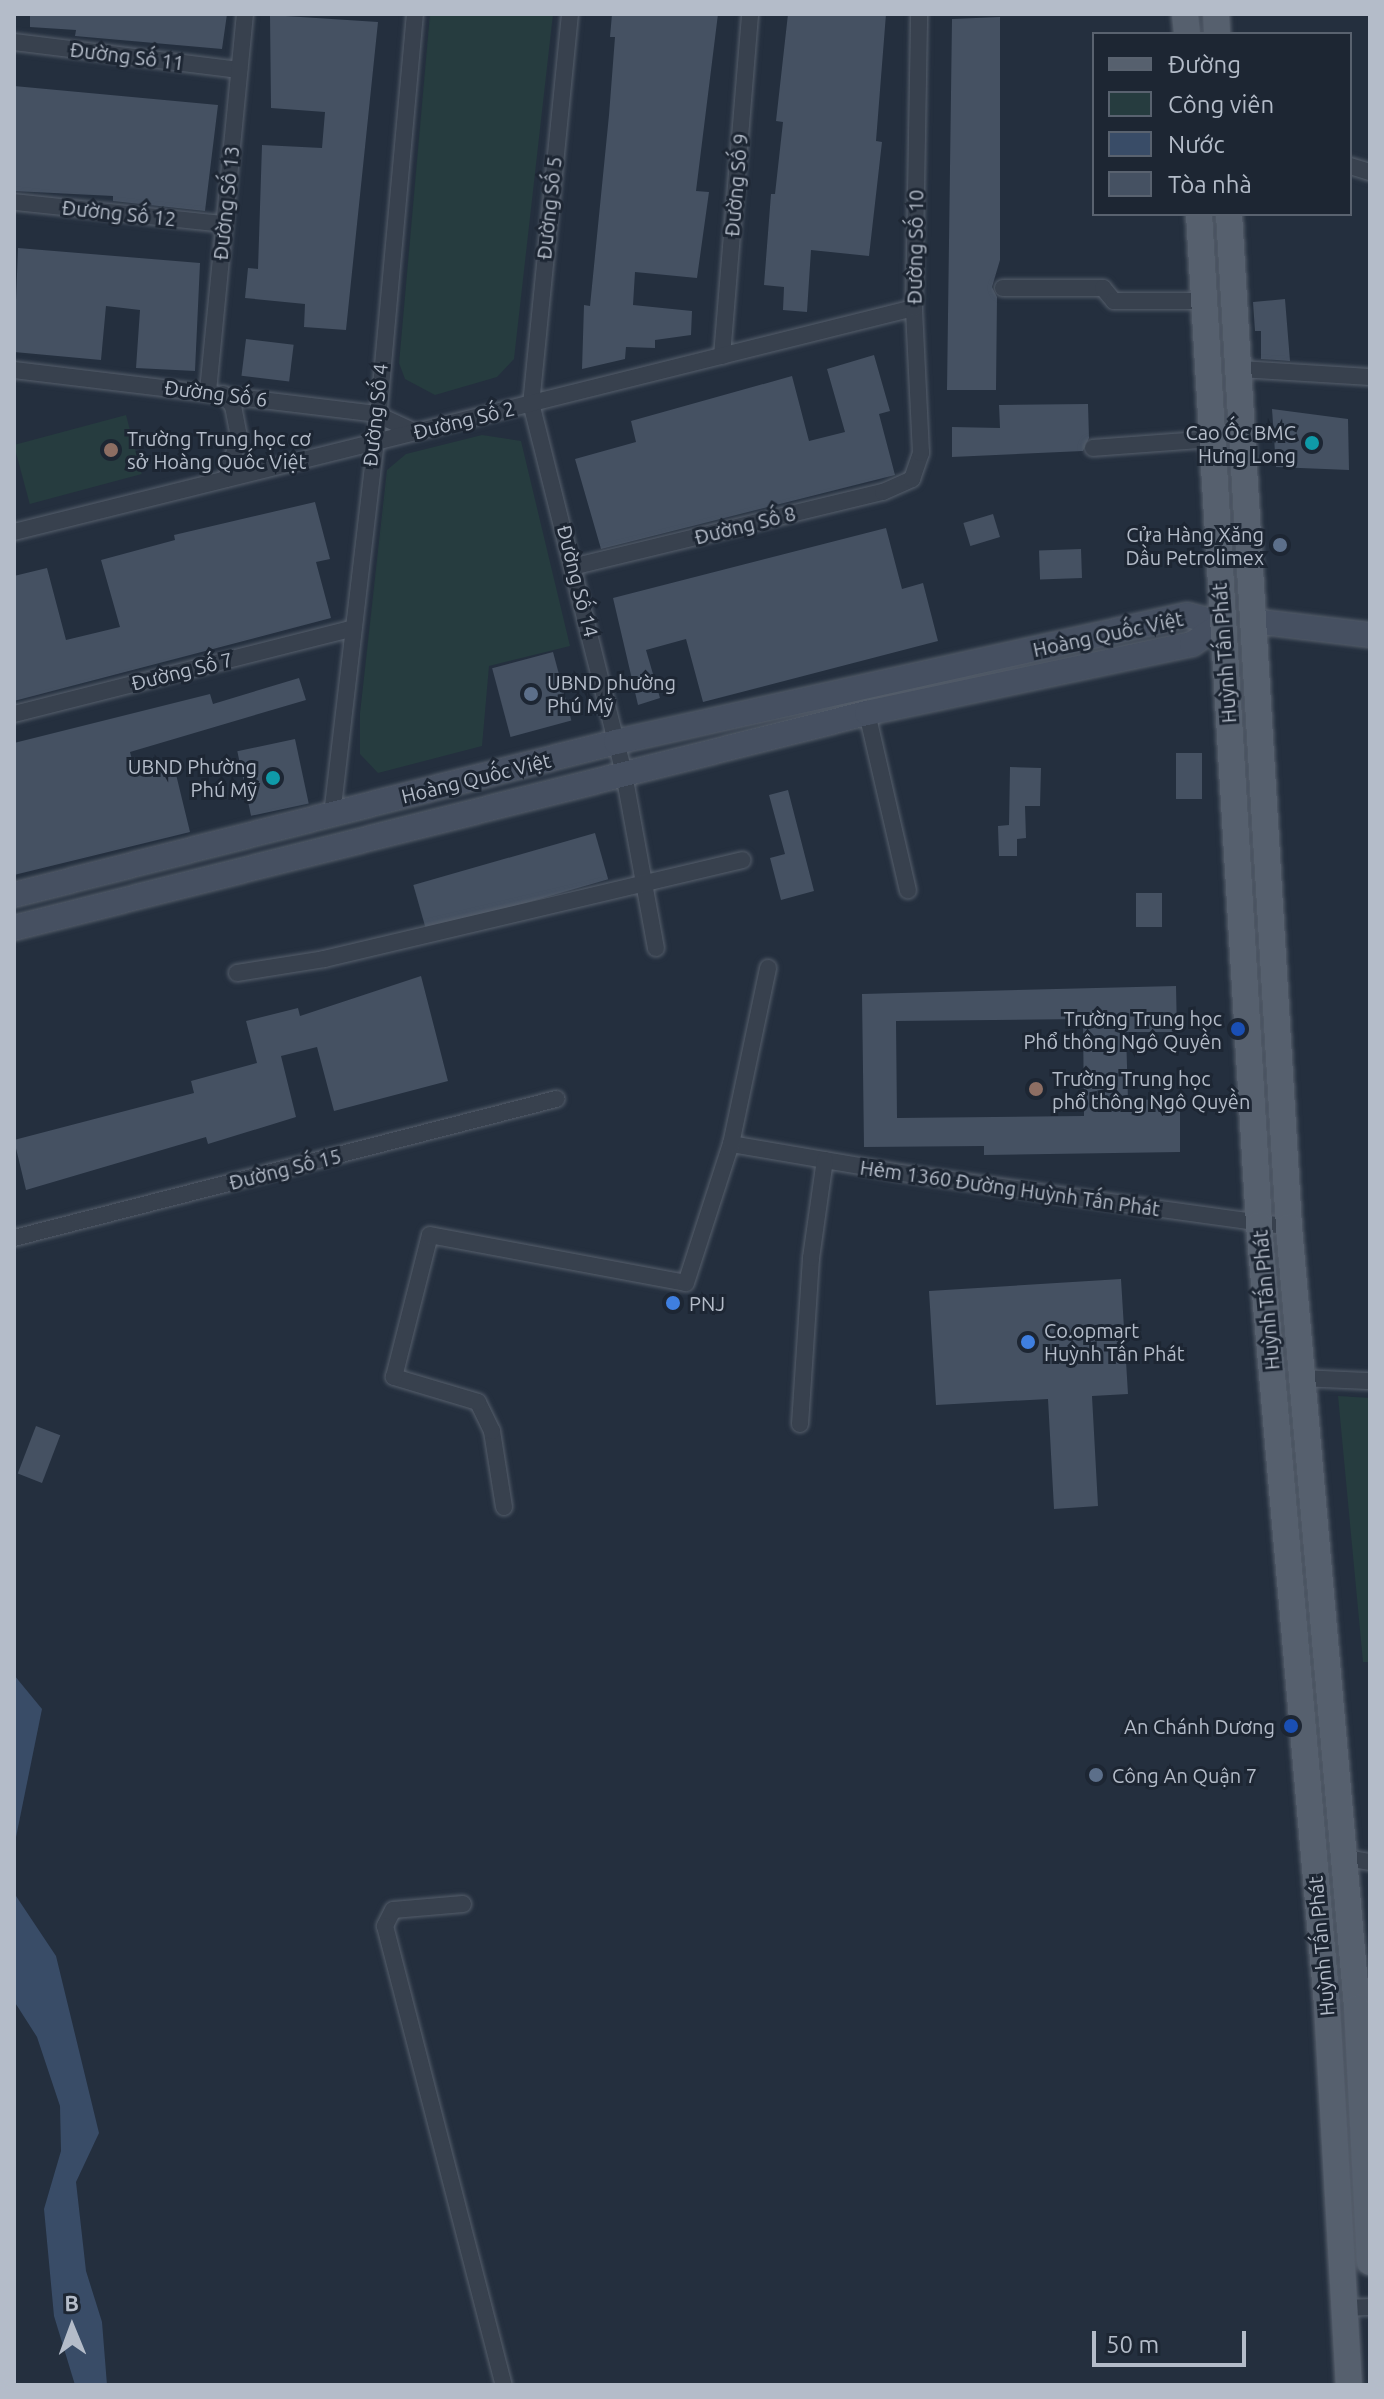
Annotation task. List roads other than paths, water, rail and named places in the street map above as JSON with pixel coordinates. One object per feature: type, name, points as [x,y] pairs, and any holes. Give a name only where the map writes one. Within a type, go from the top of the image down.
[{"type":"main road","name":"Huỳnh Tấn Phát","points":[[1199,216],[1222,624],[1255,1094],[1259,1225],[1327,2006],[1349,2385]]},
{"type":"main road","name":"Huỳnh Tấn Phát","points":[[1229,216],[1289,1227],[1341,1857],[1357,2008],[1370,2262]]},
{"type":"main road","name":"Hoàng Quốc Việt","points":[[14,895],[616,742],[1187,615],[1222,624]]},
{"type":"main road","points":[[1222,624],[1254,621],[1370,635]]},
{"type":"main road","name":"Hoàng Quốc Việt","points":[[14,928],[867,713],[1192,644],[1222,624]]},
{"type":"street","name":"Đường Số 13","points":[[216,393],[224,224],[245,14]]},
{"type":"street","name":"Đường Số 4","points":[[332,815],[350,629],[376,442],[376,414],[415,14]]},
{"type":"street","name":"Đường Số 5","points":[[531,403],[570,14]]},
{"type":"street","name":"Đường Số 9","points":[[722,356],[750,14]]},
{"type":"street","name":"Đường Số 10","points":[[912,479],[921,453],[914,308],[919,14]]},
{"type":"street","name":"Đường Số 11","points":[[14,42],[239,70]]},
{"type":"street","name":"Đường Số 12","points":[[14,202],[224,224]]},
{"type":"street","points":[[1003,288],[1103,288],[1114,301],[1204,301]]},
{"type":"street","name":"Đường Số 2","points":[[14,532],[914,308]]},
{"type":"street","points":[[1240,369],[1370,377]]},
{"type":"street","name":"Đường Số 6","points":[[14,370],[376,414],[415,432]]},
{"type":"street","points":[[216,393],[233,406],[239,438],[226,479]]},
{"type":"street","name":"Đường Số 14","points":[[531,403],[576,566],[624,774],[656,948]]},
{"type":"street","points":[[1093,448],[1212,439]]},
{"type":"street","name":"Đường Số 8","points":[[576,566],[883,492],[912,479]]},
{"type":"street","name":"Đường Số 7","points":[[14,714],[350,629]]},
{"type":"street","points":[[867,713],[908,890]]},
{"type":"street","points":[[237,973],[324,959],[742,860]]},
{"type":"street","points":[[504,1507],[492,1431],[478,1402],[394,1377],[430,1235],[686,1283],[731,1144],[768,968]]},
{"type":"street","name":"Đường Số 15","points":[[14,1238],[556,1099]]},
{"type":"street","name":"Hẻm 1360 Đường Huỳnh Tấn Phát","points":[[731,1144],[1259,1225],[1289,1227]]},
{"type":"street","points":[[800,1424],[811,1258],[825,1160]]},
{"type":"street","points":[[1303,1378],[1370,1381]]},
{"type":"street","points":[[1341,1857],[1370,1862]]},
{"type":"street","points":[[463,1904],[393,1910],[385,1926],[504,2385]]},
{"type":"street","points":[[1343,2308],[1370,2307]]},
{"type":"water","points":[[14,1675],[42,1709],[14,1847]]},
{"type":"water","points":[[14,1893],[56,1956],[99,2133],[76,2182],[86,2271],[102,2322],[107,2385],[75,2385],[54,2316],[44,2209],[61,2151],[60,2106],[37,2037],[14,2001]]},
{"type":"place","name":"Cao Ốc BMC Hưng Long","points":[[1312,443]]},
{"type":"place","name":"Trường Trung học cơ sở Hoàng Quốc Việt","points":[[111,450]]},
{"type":"place","name":"Cửa Hàng Xăng Dầu Petrolimex","points":[[1280,545]]},
{"type":"place","name":"UBND phường Phú Mỹ","points":[[531,694]]},
{"type":"place","name":"UBND Phường Phú Mỹ","points":[[273,778]]},
{"type":"place","name":"Trường Trung học Phổ thông Ngô Quyền","points":[[1238,1029]]},
{"type":"place","name":"Trường Trung học phổ thông Ngô Quyền","points":[[1036,1089]]},
{"type":"place","name":"PNJ","points":[[673,1303]]},
{"type":"place","name":"Co.opmart Huỳnh Tấn Phát","points":[[1028,1342]]},
{"type":"place","name":"An Chánh Dương","points":[[1291,1726]]},
{"type":"place","name":"Công An Quận 7","points":[[1096,1775]]}]
